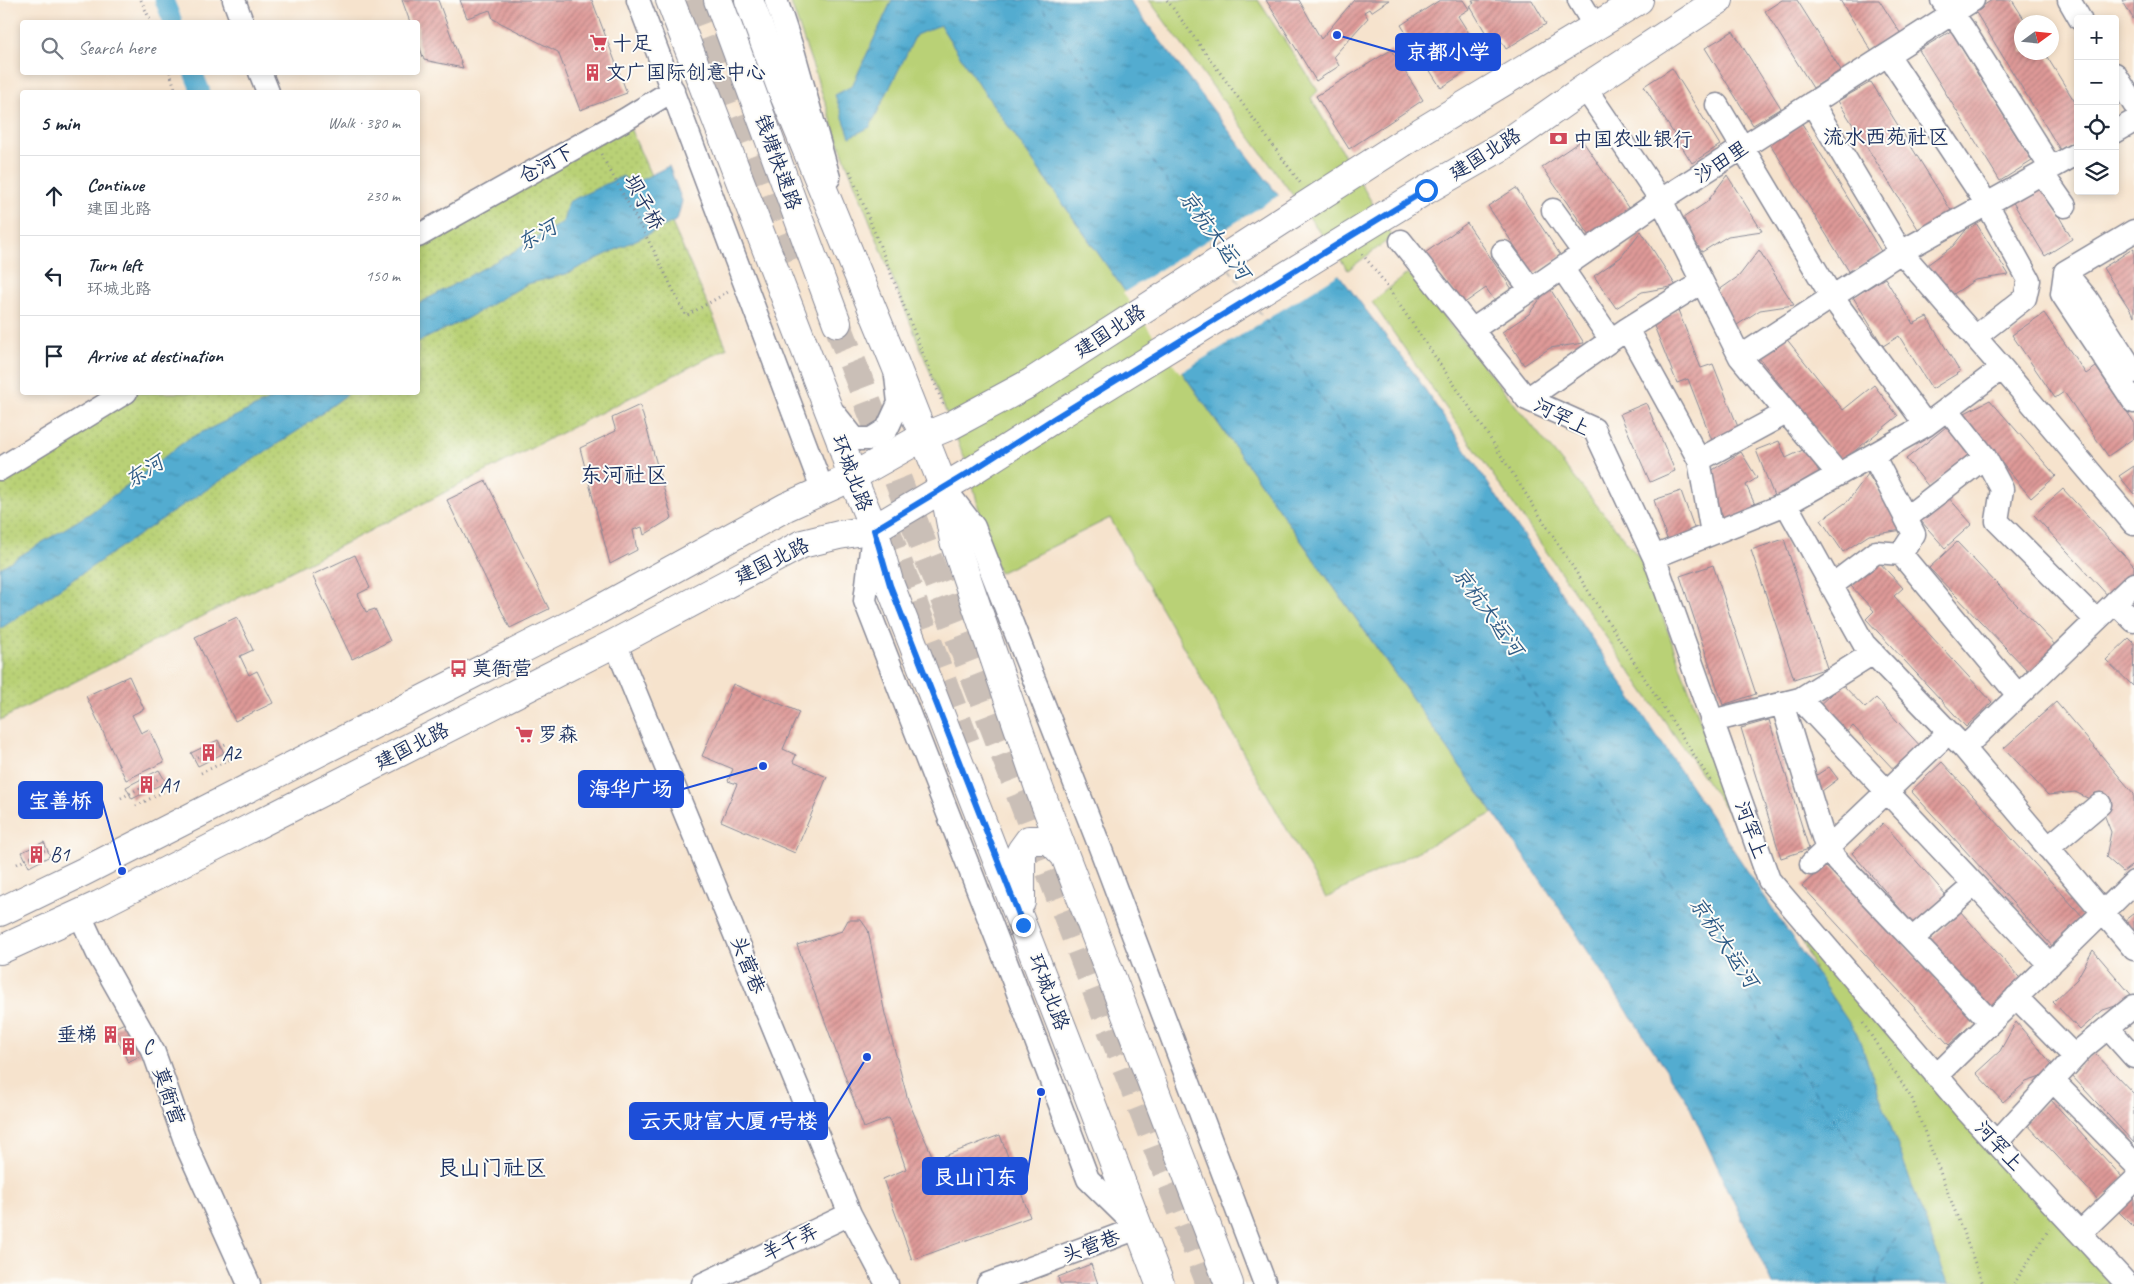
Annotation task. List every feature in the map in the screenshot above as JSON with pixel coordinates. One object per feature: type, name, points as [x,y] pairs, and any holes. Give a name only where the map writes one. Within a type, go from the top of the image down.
[{"type":"main road","name":"环城北路","points":[[670,0],[738,180],[840,439],[852,477],[874,530],[890,585],[1023,925],[1160,1284]]},
{"type":"main road","name":"钱塘快速路","points":[[718,0],[837,323]]},
{"type":"main road","points":[[749,0],[782,90],[944,488],[954,541],[1036,779],[1228,1284]]},
{"type":"main road","name":"建国北路","points":[[0,912],[83,872],[584,617],[786,507],[852,477],[923,437],[952,425],[1030,383],[1404,142],[1596,28],[1639,0]]},
{"type":"main road","name":"建国北路","points":[[0,950],[79,913],[615,643],[802,544],[839,535],[874,530],[1426,190],[1501,146],[1719,0]]},
{"type":"main road","points":[[1023,925],[1019,865],[1020,851],[1029,840],[1050,840],[1065,856]]},
{"type":"street","points":[[234,0],[241,20]]},
{"type":"street","points":[[638,0],[823,491]]},
{"type":"street","points":[[776,0],[794,54],[852,258]]},
{"type":"street","points":[[1579,0],[1596,28]]},
{"type":"street","name":"沙田里","points":[[1472,330],[1661,200],[1888,55],[1947,7],[1973,0]]},
{"type":"street","points":[[2068,0],[2077,15]]},
{"type":"street","points":[[1947,7],[1963,28],[2047,170],[2065,206]]},
{"type":"street","points":[[1888,55],[1987,204],[2029,280],[2025,298],[1975,337]]},
{"type":"street","points":[[261,75],[267,90]]},
{"type":"street","points":[[2119,80],[2134,104]]},
{"type":"street","points":[[1585,88],[1661,200],[1740,357],[1838,474]]},
{"type":"street","name":"仓河下","points":[[420,235],[626,120],[673,90]]},
{"type":"street","points":[[1812,103],[1901,252],[2134,524]]},
{"type":"street","points":[[1717,104],[1832,297],[1926,426]]},
{"type":"street","points":[[2119,130],[2134,122]]},
{"type":"street","points":[[695,149],[738,180]]},
{"type":"street","points":[[1740,357],[1901,252],[2074,155]]},
{"type":"street","points":[[1553,210],[1584,253]]},
{"type":"street","points":[[2065,272],[2134,231]]},
{"type":"street","name":"河罕上","points":[[1400,241],[1527,399],[1594,429],[1654,557],[1769,880],[1936,1076],[2127,1284]]},
{"type":"street","points":[[1503,252],[1531,290]]},
{"type":"street","points":[[1562,268],[1619,334],[1698,460],[1712,533]]},
{"type":"street","points":[[2065,272],[2087,299],[2134,372]]},
{"type":"street","points":[[2065,272],[2062,294],[2134,402]]},
{"type":"street","points":[[1527,399],[1619,334],[1702,282]]},
{"type":"street","points":[[820,390],[840,421],[855,439],[871,439],[887,430],[899,403],[895,364]]},
{"type":"street","points":[[1654,557],[1786,504],[1926,426],[2002,368]]},
{"type":"street","points":[[0,469],[121,395]]},
{"type":"street","points":[[1947,409],[1985,457],[2002,489],[1997,521],[2096,620]]},
{"type":"street","points":[[1698,460],[1786,413]]},
{"type":"street","points":[[1873,455],[1914,534],[1901,554]]},
{"type":"street","points":[[1906,518],[1985,457]]},
{"type":"street","points":[[944,488],[974,527],[1098,842],[1265,1284]]},
{"type":"street","points":[[1786,504],[1864,644],[1964,748],[2134,949]]},
{"type":"street","points":[[874,530],[865,601],[1015,985],[1088,1179],[1138,1228]]},
{"type":"street","points":[[1831,586],[1876,552],[1901,554],[2018,695]]},
{"type":"street","points":[[1964,748],[2134,584]]},
{"type":"street","points":[[2115,602],[2134,621]]},
{"type":"street","name":"头营巷","points":[[615,643],[850,1214],[887,1284]]},
{"type":"street","points":[[1712,722],[1791,701],[1872,653]]},
{"type":"street","points":[[1791,701],[1888,792],[2050,965]]},
{"type":"street","points":[[1791,701],[1819,857],[1912,939],[1991,1022]]},
{"type":"street","points":[[1819,857],[1948,733]]},
{"type":"street","points":[[2048,848],[2100,804]]},
{"type":"street","points":[[1065,856],[1098,842]]},
{"type":"street","points":[[1936,1076],[2134,882]]},
{"type":"street","points":[[1912,939],[1974,885]]},
{"type":"street","name":"莫衙营","points":[[79,913],[97,952],[154,1053],[188,1149],[249,1284]]},
{"type":"street","points":[[2016,997],[2075,1057]]},
{"type":"street","points":[[1996,1143],[2075,1057],[2134,1006]]},
{"type":"street","points":[[2108,1028],[2134,1057]]},
{"type":"street","points":[[2053,1081],[2134,1163]]},
{"type":"street","points":[[2080,1234],[2134,1181]]},
{"type":"street","name":"羊千弄","points":[[703,1284],[850,1214]]},
{"type":"street","name":"头营巷","points":[[988,1284],[1138,1228]]},
{"type":"path","points":[[141,0],[150,20]]},
{"type":"path","points":[[1168,0],[1292,174],[1306,189]]},
{"type":"path","points":[[171,75],[175,90]]},
{"type":"path","points":[[847,163],[936,390],[952,425]]},
{"type":"path","name":"坝子桥","points":[[608,168],[654,251],[686,316],[735,288]]},
{"type":"path","points":[[1358,249],[1377,272],[1475,415],[1717,791]]},
{"type":"path","points":[[198,757],[228,743]]},
{"type":"path","points":[[201,773],[235,757]]},
{"type":"path","points":[[121,798],[158,779]]},
{"type":"path","points":[[136,806],[163,792]]},
{"type":"path","points":[[17,864],[45,850]]},
{"type":"path","points":[[1858,1015],[1912,1098],[1984,1284]]},
{"type":"path","points":[[2014,1284],[2060,1212]]},
{"type":"green space","points":[[790,0],[924,0],[975,79],[1493,813],[1326,898],[1110,518],[999,573],[982,523],[970,472],[843,154]]},
{"type":"green space","points":[[1149,0],[1258,0],[1318,91],[1311,98],[1392,237],[1348,270]]},
{"type":"green space","points":[[626,119],[727,348],[0,720],[0,469],[123,395],[420,395],[420,235]]},
{"type":"green space","points":[[1408,273],[1643,562],[1738,826],[1372,302]]},
{"type":"green space","points":[[1792,916],[2115,1284],[1947,1284]]},
{"type":"water","name":"京杭大运河","points":[[892,0],[1129,0],[1414,373],[1858,1036],[1948,1284],[1772,1284],[1687,1101],[1542,882],[975,79],[940,25],[916,35],[870,127],[850,137],[835,95],[852,86]]},
{"type":"water","points":[[669,166],[682,201],[677,220],[566,274],[527,284],[466,319],[420,341],[420,303],[563,222],[568,202],[623,176],[631,185]]},
{"type":"water","points":[[280,395],[346,395],[302,428],[186,503],[0,629],[0,568],[89,514],[188,439]]},
{"type":"pier","points":[[1281,194],[1341,273],[1180,373],[1123,293]]},
{"type":"building","points":[[402,0],[438,0],[463,68],[424,60],[420,48],[420,20],[409,20]]},
{"type":"building","name":"文广国际创意中心","points":[[460,0],[592,0],[627,93],[580,110],[558,52],[493,19],[490,10],[467,18]]},
{"type":"building","points":[[1266,0],[1299,0],[1321,39],[1354,0],[1389,0],[1371,12],[1369,9],[1364,12],[1368,18],[1334,56],[1339,66],[1316,81]]},
{"type":"building","points":[[1440,0],[1463,0],[1469,9],[1458,16],[1485,59],[1441,88],[1401,25]]},
{"type":"building","points":[[1472,0],[1532,0],[1546,24],[1506,49],[1499,37],[1491,42],[1470,6],[1474,3]]},
{"type":"building","points":[[1782,0],[1797,0],[1841,70],[1813,88],[1765,11]]},
{"type":"building","points":[[1840,0],[1879,0],[1901,34],[1872,52]]},
{"type":"building","points":[[1992,0],[2012,0],[2022,15],[2014,15],[2014,60],[2049,60],[2074,101],[2074,146],[2062,153],[1975,11]]},
{"type":"building","points":[[2122,0],[2134,0],[2134,20]]},
{"type":"building","points":[[1733,31],[1781,108],[1753,125],[1705,48]]},
{"type":"building","points":[[1951,31],[2032,161],[2000,181],[1919,50]]},
{"type":"building","points":[[1391,50],[1423,100],[1349,149],[1316,96]]},
{"type":"building","points":[[1672,68],[1720,145],[1692,163],[1644,86]]},
{"type":"building","points":[[1871,82],[1952,212],[1920,232],[1838,101]]},
{"type":"building","points":[[1801,122],[1882,253],[1850,273],[1769,142]]},
{"type":"building","points":[[1582,140],[1629,209],[1590,236],[1542,167]]},
{"type":"building","points":[[1727,175],[1762,231],[1728,236],[1702,252],[1680,220],[1707,202]]},
{"type":"building","points":[[2039,182],[2072,239],[2045,256],[2011,199]]},
{"type":"building","points":[[1516,188],[1561,256],[1533,274],[1488,206]]},
{"type":"building","points":[[1974,220],[2009,275],[1975,280],[1949,297],[1927,265],[1953,246]]},
{"type":"building","points":[[1467,223],[1512,289],[1494,300],[1486,288],[1463,304],[1425,253]]},
{"type":"building","points":[[1641,231],[1676,286],[1642,292],[1616,308],[1594,276],[1621,257]]},
{"type":"building","points":[[2134,248],[2134,316],[2103,268]]},
{"type":"building","points":[[1759,250],[1794,305],[1760,310],[1734,327],[1712,295],[1739,276]]},
{"type":"building","points":[[1885,278],[1913,324],[1927,317],[1960,372],[1932,389],[1899,336],[1883,346],[1853,297]]},
{"type":"building","points":[[1549,287],[1584,343],[1550,348],[1524,365],[1502,332],[1529,314]]},
{"type":"building","points":[[1678,310],[1701,368],[1713,364],[1740,432],[1713,443],[1688,379],[1677,383],[1652,321]]},
{"type":"building","points":[[2044,313],[2086,374],[2096,367],[2134,422],[2134,438],[2108,456],[2064,392],[2055,398],[2012,335]]},
{"type":"building","points":[[1785,337],[1843,410],[1874,385],[1898,416],[1841,462],[1759,358]]},
{"type":"building","points":[[1990,400],[2056,476],[2031,498],[1985,443],[1929,487],[1906,459],[1961,415]]},
{"type":"building","points":[[1646,403],[1675,471],[1650,482],[1620,414]]},
{"type":"building","points":[[640,405],[672,518],[644,535],[642,527],[633,530],[637,550],[610,564],[580,448],[616,431],[612,418]]},
{"type":"building","points":[[1779,441],[1786,458],[1807,448],[1820,474],[1774,496],[1756,450]]},
{"type":"building","points":[[1741,452],[1757,478],[1746,485],[1757,509],[1726,523],[1703,476]]},
{"type":"building","points":[[2134,466],[2134,494],[2119,476]]},
{"type":"building","points":[[1868,474],[1903,530],[1869,535],[1843,552],[1821,520],[1848,501]]},
{"type":"building","points":[[486,481],[549,609],[510,628],[447,500]]},
{"type":"building","points":[[2063,489],[2134,566],[2134,576],[2110,598],[2034,515]]},
{"type":"building","points":[[1681,491],[1697,536],[1669,545],[1654,500]]},
{"type":"building","points":[[1947,496],[1972,524],[1945,548],[1920,520]]},
{"type":"building","points":[[1784,539],[1827,668],[1794,679],[1751,550]]},
{"type":"building","points":[[1957,542],[2058,648],[2031,674],[1929,568]]},
{"type":"building","points":[[355,555],[370,588],[358,594],[366,612],[375,609],[390,641],[352,659],[312,575]]},
{"type":"building","points":[[1878,561],[1903,588],[1894,596],[1992,702],[1966,727],[1866,619],[1874,611],[1851,586]]},
{"type":"building","points":[[1713,565],[1756,694],[1723,705],[1680,576]]},
{"type":"building","points":[[237,617],[253,650],[240,656],[249,675],[257,671],[273,703],[235,721],[195,637]]},
{"type":"building","points":[[2129,638],[2134,643],[2133,686],[2106,660]]},
{"type":"building","points":[[129,676],[144,709],[132,715],[141,733],[149,729],[164,762],[126,780],[86,696]]},
{"type":"building","points":[[733,684],[799,712],[783,749],[796,755],[793,762],[827,777],[795,853],[721,821],[737,784],[728,781],[733,769],[702,756]]},
{"type":"building","points":[[1842,684],[1865,708],[1876,698],[1923,749],[1897,773],[1853,726],[1843,735],[1817,707]]},
{"type":"building","points":[[2056,702],[2134,794],[2134,864],[2123,872],[2106,857],[2111,832],[2100,804],[2075,792],[2048,795],[2004,748]]},
{"type":"building","points":[[1769,720],[1809,849],[1781,858],[1741,728]]},
{"type":"building","name":"A2","points":[[218,740],[224,753],[198,766],[191,753]]},
{"type":"building","points":[[1942,762],[2084,918],[2053,947],[1911,791]]},
{"type":"building","points":[[1829,767],[1838,779],[1818,794],[1809,780]]},
{"type":"building","name":"A1","points":[[159,770],[166,782],[132,799],[126,787]]},
{"type":"building","points":[[1883,823],[1946,895],[1915,926],[1852,853]]},
{"type":"building","name":"B1","points":[[44,842],[50,856],[29,867],[22,852]]},
{"type":"building","points":[[1828,862],[1975,1021],[1949,1045],[1802,886]]},
{"type":"building","points":[[1960,911],[2027,986],[1995,1015],[1928,941]]},
{"type":"building","points":[[2134,913],[2134,933],[2124,921]]},
{"type":"building","points":[[848,920],[861,920],[868,930],[885,1014],[908,1100],[934,1160],[1000,1135],[1030,1217],[912,1260],[883,1179],[906,1169],[889,1118],[864,1128],[797,945],[842,931]]},
{"type":"building","points":[[2093,950],[2134,1000],[2103,1010],[2080,1030],[2053,1002],[2077,979]]},
{"type":"building","name":"C","points":[[127,1022],[142,1055],[128,1062],[116,1037],[109,1040],[105,1032]]},
{"type":"building","points":[[2016,1022],[2058,1071],[2026,1082],[2003,1102],[1976,1073],[2000,1051]]},
{"type":"building","points":[[2095,1053],[2134,1094],[2134,1143],[2071,1075]]},
{"type":"building","points":[[2050,1099],[2124,1179],[2100,1202],[2025,1122]]},
{"type":"building","points":[[2134,1189],[2134,1227],[2115,1208]]},
{"type":"building","points":[[1091,1264],[1098,1284],[1060,1284],[1058,1277]]},
{"type":"waterway","points":[[164,0],[172,20]]},
{"type":"waterway","points":[[194,75],[200,90]]},
{"type":"ferry route","points":[[1037,0],[1214,247]]},
{"type":"ferry route","points":[[1229,269],[1243,288]]},
{"type":"ferry route","points":[[1258,310],[1675,889],[1871,1174],[1918,1211],[1896,1234],[1876,1284]]},
{"type":"tunnel","points":[[688,0],[789,270]]},
{"type":"tunnel","points":[[837,323],[1210,1284]]},
{"type":"tunnel","points":[[884,524],[966,743]]},
{"type":"place","name":"京都小学","points":[[1337,35]]},
{"type":"place","name":"十足","points":[[598,43]]},
{"type":"place","name":"文广国际创意中心","points":[[592,72]]},
{"type":"place","name":"中国农业银行","points":[[1559,139]]},
{"type":"place","name":"莫衙营","points":[[458,668]]},
{"type":"place","name":"罗森","points":[[524,734]]},
{"type":"place","name":"A2","points":[[208,753]]},
{"type":"place","name":"海华广场","points":[[763,766]]},
{"type":"place","name":"A1","points":[[146,785]]},
{"type":"place","name":"B1","points":[[36,854]]},
{"type":"place","name":"宝善桥","points":[[122,871]]},
{"type":"place","name":"垂梯","points":[[111,1034]]},
{"type":"place","name":"C","points":[[129,1046]]},
{"type":"place","name":"云天财富大厦1号楼","points":[[867,1057]]},
{"type":"place","name":"艮山门东","points":[[1041,1092]]},
{"type":"district","name":"流水西苑社区","points":[[1886,137]]},
{"type":"district","name":"东河社区","points":[[624,475]]},
{"type":"district","name":"艮山门社区","points":[[492,1168]]},
{"type":"route","points":[[1023,925],[890,585],[874,530],[1426,190]]},
{"type":"water label","name":"东河","points":[[537,235]]},
{"type":"water label","name":"东河","points":[[144,471]]}]
